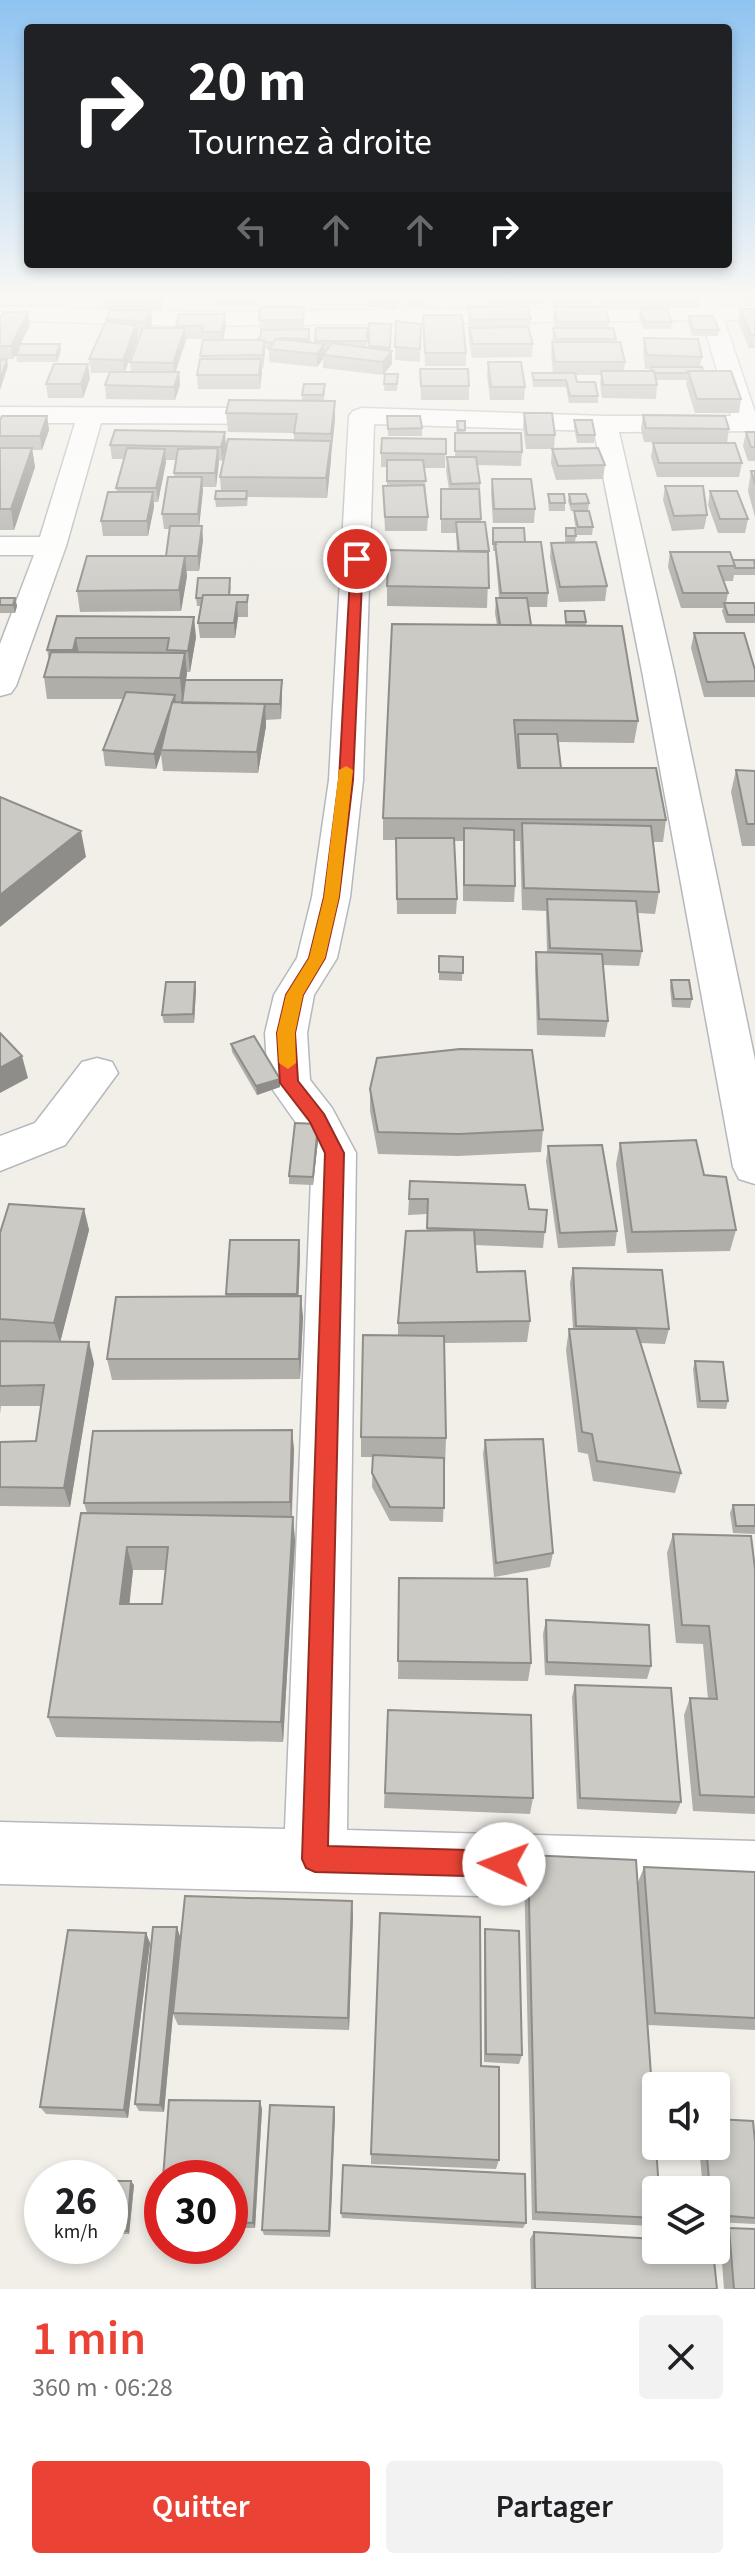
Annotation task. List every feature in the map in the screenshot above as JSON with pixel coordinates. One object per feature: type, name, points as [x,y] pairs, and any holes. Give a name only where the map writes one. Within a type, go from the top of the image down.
[{"type":"street","points":[[0,415],[337,416],[605,424],[750,423]]},
{"type":"street","points":[[0,686],[52,546],[90,416]]},
{"type":"street","points":[[315,1859],[334,1153],[317,1119],[289,1083],[286,1033],[294,995],[317,958],[331,897],[346,780],[337,416]]},
{"type":"street","points":[[605,424],[747,1077],[755,1167]]},
{"type":"street","points":[[0,546],[52,546]]},
{"type":"street","points":[[0,1154],[50,1134],[97,1073]]},
{"type":"street","points":[[0,1853],[755,1872]]},
{"type":"building","points":[[228,405],[335,405],[331,434],[294,433],[297,414],[226,413]]},
{"type":"building","points":[[524,413],[552,413],[555,435],[527,435]]},
{"type":"building","points":[[643,415],[725,416],[729,429],[646,428]]},
{"type":"building","points":[[2,416],[47,416],[40,436],[0,436]]},
{"type":"building","points":[[387,416],[420,416],[422,428],[388,429]]},
{"type":"building","points":[[574,420],[592,420],[595,435],[578,435]]},
{"type":"building","points":[[457,421],[465,421],[465,430],[458,430]]},
{"type":"building","points":[[115,430],[225,432],[221,447],[110,445]]},
{"type":"building","points":[[746,432],[755,432],[755,447],[751,447]]},
{"type":"building","points":[[455,433],[521,433],[522,452],[455,451]]},
{"type":"building","points":[[382,438],[446,439],[446,454],[381,453]]},
{"type":"building","points":[[228,439],[331,441],[326,478],[220,477]]},
{"type":"building","points":[[653,443],[735,443],[742,463],[659,463]]},
{"type":"building","points":[[0,448],[32,448],[11,509],[0,509]]},
{"type":"building","points":[[127,448],[165,449],[156,488],[116,488]]},
{"type":"building","points":[[218,448],[215,473],[174,473],[178,449]]},
{"type":"building","points":[[598,448],[605,465],[558,466],[552,449]]},
{"type":"building","points":[[447,457],[476,457],[480,483],[451,484]]},
{"type":"building","points":[[387,460],[423,460],[426,481],[387,481]]},
{"type":"building","points":[[168,477],[202,477],[198,514],[162,514]]},
{"type":"building","points":[[492,479],[531,479],[535,509],[494,509]]},
{"type":"building","points":[[424,485],[428,517],[385,517],[383,486]]},
{"type":"building","points":[[665,486],[703,486],[707,515],[674,516]]},
{"type":"building","points":[[441,489],[479,489],[481,519],[441,519]]},
{"type":"building","points":[[216,491],[247,491],[246,499],[215,499]]},
{"type":"building","points":[[710,491],[737,491],[748,519],[720,519]]},
{"type":"building","points":[[108,492],[153,492],[147,521],[101,521]]},
{"type":"building","points":[[548,494],[564,494],[565,503],[550,503]]},
{"type":"building","points":[[569,494],[586,494],[589,503],[571,504]]},
{"type":"building","points":[[574,511],[589,511],[593,527],[578,527]]},
{"type":"building","points":[[456,522],[485,522],[489,551],[459,551]]},
{"type":"building","points":[[170,526],[202,526],[198,556],[166,556]]},
{"type":"building","points":[[493,528],[524,528],[525,542],[493,544]]},
{"type":"building","points":[[566,528],[575,528],[576,536],[566,536]]},
{"type":"building","points":[[495,542],[541,542],[548,593],[501,593]]},
{"type":"building","points":[[596,542],[607,586],[560,587],[551,543]]},
{"type":"building","points":[[389,550],[488,552],[489,588],[387,586]]},
{"type":"building","points":[[670,552],[730,552],[735,566],[718,566],[728,593],[683,593]]},
{"type":"building","points":[[87,556],[185,556],[179,590],[77,591]]},
{"type":"building","points":[[733,560],[754,560],[755,568],[735,568]]},
{"type":"building","points":[[198,578],[230,578],[229,595],[196,598]]},
{"type":"building","points":[[203,595],[248,595],[247,602],[237,602],[234,623],[198,623]]},
{"type":"building","points":[[0,598],[15,598],[13,605],[0,605]]},
{"type":"building","points":[[496,598],[527,598],[531,625],[500,625]]},
{"type":"building","points":[[724,603],[755,603],[755,615],[728,615]]},
{"type":"building","points":[[565,611],[584,611],[586,622],[566,622]]},
{"type":"building","points":[[57,616],[194,617],[188,651],[167,650],[169,638],[76,638],[73,650],[47,650]]},
{"type":"building","points":[[392,624],[622,626],[638,721],[514,720],[518,768],[656,768],[666,820],[383,818]]},
{"type":"building","points":[[694,633],[744,633],[755,670],[755,681],[707,682]]},
{"type":"building","points":[[51,652],[185,653],[180,678],[44,677]]},
{"type":"building","points":[[185,680],[282,680],[280,704],[182,703]]},
{"type":"building","points":[[126,692],[175,695],[154,754],[103,750]]},
{"type":"building","points":[[172,702],[265,704],[257,752],[161,750]]},
{"type":"building","points":[[518,734],[557,734],[561,768],[520,768]]},
{"type":"building","points":[[736,770],[755,771],[755,824],[747,824]]},
{"type":"building","points":[[0,797],[81,831],[0,895]]},
{"type":"building","points":[[522,823],[651,826],[659,892],[524,888]]},
{"type":"building","points":[[464,828],[514,830],[515,886],[464,885]]},
{"type":"building","points":[[396,838],[454,838],[457,899],[397,899]]},
{"type":"building","points":[[547,899],[636,901],[642,951],[550,948]]},
{"type":"building","points":[[536,952],[602,954],[608,1021],[539,1019]]},
{"type":"building","points":[[439,956],[463,957],[463,973],[439,972]]},
{"type":"building","points":[[671,980],[689,980],[692,999],[674,999]]},
{"type":"building","points":[[166,982],[195,982],[193,1014],[162,1015]]},
{"type":"building","points":[[0,1033],[22,1056],[0,1068]]},
{"type":"building","points":[[254,1036],[280,1079],[256,1086],[231,1044]]},
{"type":"building","points":[[460,1049],[532,1050],[543,1130],[459,1134],[378,1132],[370,1089],[377,1058]]},
{"type":"building","points":[[295,1123],[318,1124],[313,1177],[289,1176]]},
{"type":"building","points":[[696,1140],[704,1175],[726,1177],[736,1230],[632,1232],[620,1143]]},
{"type":"building","points":[[602,1145],[617,1231],[560,1233],[548,1146]]},
{"type":"building","points":[[410,1181],[525,1185],[529,1209],[547,1210],[545,1232],[427,1228],[428,1199],[409,1199]]},
{"type":"building","points":[[9,1204],[84,1209],[54,1323],[0,1319],[0,1233]]},
{"type":"building","points":[[474,1230],[477,1272],[525,1271],[530,1321],[398,1323],[406,1231]]},
{"type":"building","points":[[230,1240],[299,1240],[297,1294],[226,1294]]},
{"type":"building","points":[[573,1268],[662,1270],[669,1329],[576,1326]]},
{"type":"building","points":[[301,1296],[299,1359],[107,1359],[116,1297]]},
{"type":"building","points":[[569,1329],[636,1329],[681,1473],[597,1461],[592,1434],[582,1432]]},
{"type":"building","points":[[363,1335],[444,1336],[446,1438],[361,1437]]},
{"type":"building","points":[[0,1341],[89,1342],[64,1488],[0,1487],[0,1442],[36,1441],[44,1385],[0,1386]]},
{"type":"building","points":[[695,1361],[723,1362],[728,1401],[700,1401]]},
{"type":"building","points":[[292,1430],[290,1502],[84,1503],[93,1431]]},
{"type":"building","points":[[543,1439],[553,1553],[496,1563],[485,1440]]},
{"type":"building","points":[[373,1455],[444,1458],[444,1508],[390,1507],[372,1473]]},
{"type":"building","points":[[733,1505],[755,1505],[755,1526],[736,1526]]},
{"type":"building","points":[[81,1513],[293,1517],[281,1722],[48,1717]],"holes":[[[127,1547],[168,1547],[162,1604],[120,1604]]]},
{"type":"building","points":[[673,1534],[751,1536],[755,1569],[755,1797],[700,1795],[690,1698],[717,1699],[709,1626],[682,1625]]},
{"type":"building","points":[[399,1578],[527,1579],[531,1663],[398,1661]]},
{"type":"building","points":[[546,1620],[649,1625],[651,1666],[547,1662]]},
{"type":"building","points":[[575,1685],[671,1688],[681,1802],[580,1798]]},
{"type":"building","points":[[388,1710],[531,1715],[533,1798],[385,1793]]},
{"type":"building","points":[[528,1855],[636,1860],[651,2072],[642,2072],[642,2160],[657,2160],[658,2176],[642,2176],[642,2217],[536,2212]]},
{"type":"building","points":[[644,1867],[755,1872],[755,2018],[655,2013]]},
{"type":"building","points":[[185,1896],[352,1901],[348,2018],[173,2013]]},
{"type":"building","points":[[380,1913],[480,1917],[481,2066],[499,2067],[499,2160],[371,2154]]},
{"type":"building","points":[[153,1927],[177,1927],[160,2105],[135,2104]]},
{"type":"building","points":[[485,1929],[519,1931],[522,2055],[486,2054]]},
{"type":"building","points":[[68,1930],[146,1933],[124,2110],[40,2107]]},
{"type":"building","points":[[169,2100],[260,2101],[253,2223],[248,2223],[248,2160],[164,2160]]},
{"type":"building","points":[[270,2105],[334,2107],[329,2231],[262,2230]]},
{"type":"building","points":[[730,2120],[753,2121],[755,2218],[730,2216],[730,2176],[709,2176],[707,2160],[730,2160]]},
{"type":"building","points":[[343,2165],[525,2174],[526,2223],[341,2213]]},
{"type":"building","points":[[128,2181],[131,2181],[128,2218]]},
{"type":"building","points":[[730,2228],[755,2229],[755,2289],[734,2289]]},
{"type":"building","points":[[534,2232],[642,2238],[642,2264],[714,2264],[717,2289],[535,2289]]},
{"type":"slow traffic","points":[[288,1063],[286,1033],[294,995],[317,958],[331,897],[346,770]]},
{"type":"route","points":[[357,559],[346,780],[331,897],[317,958],[294,995],[286,1033],[289,1083],[317,1119],[334,1153],[315,1859],[504,1864]]}]
